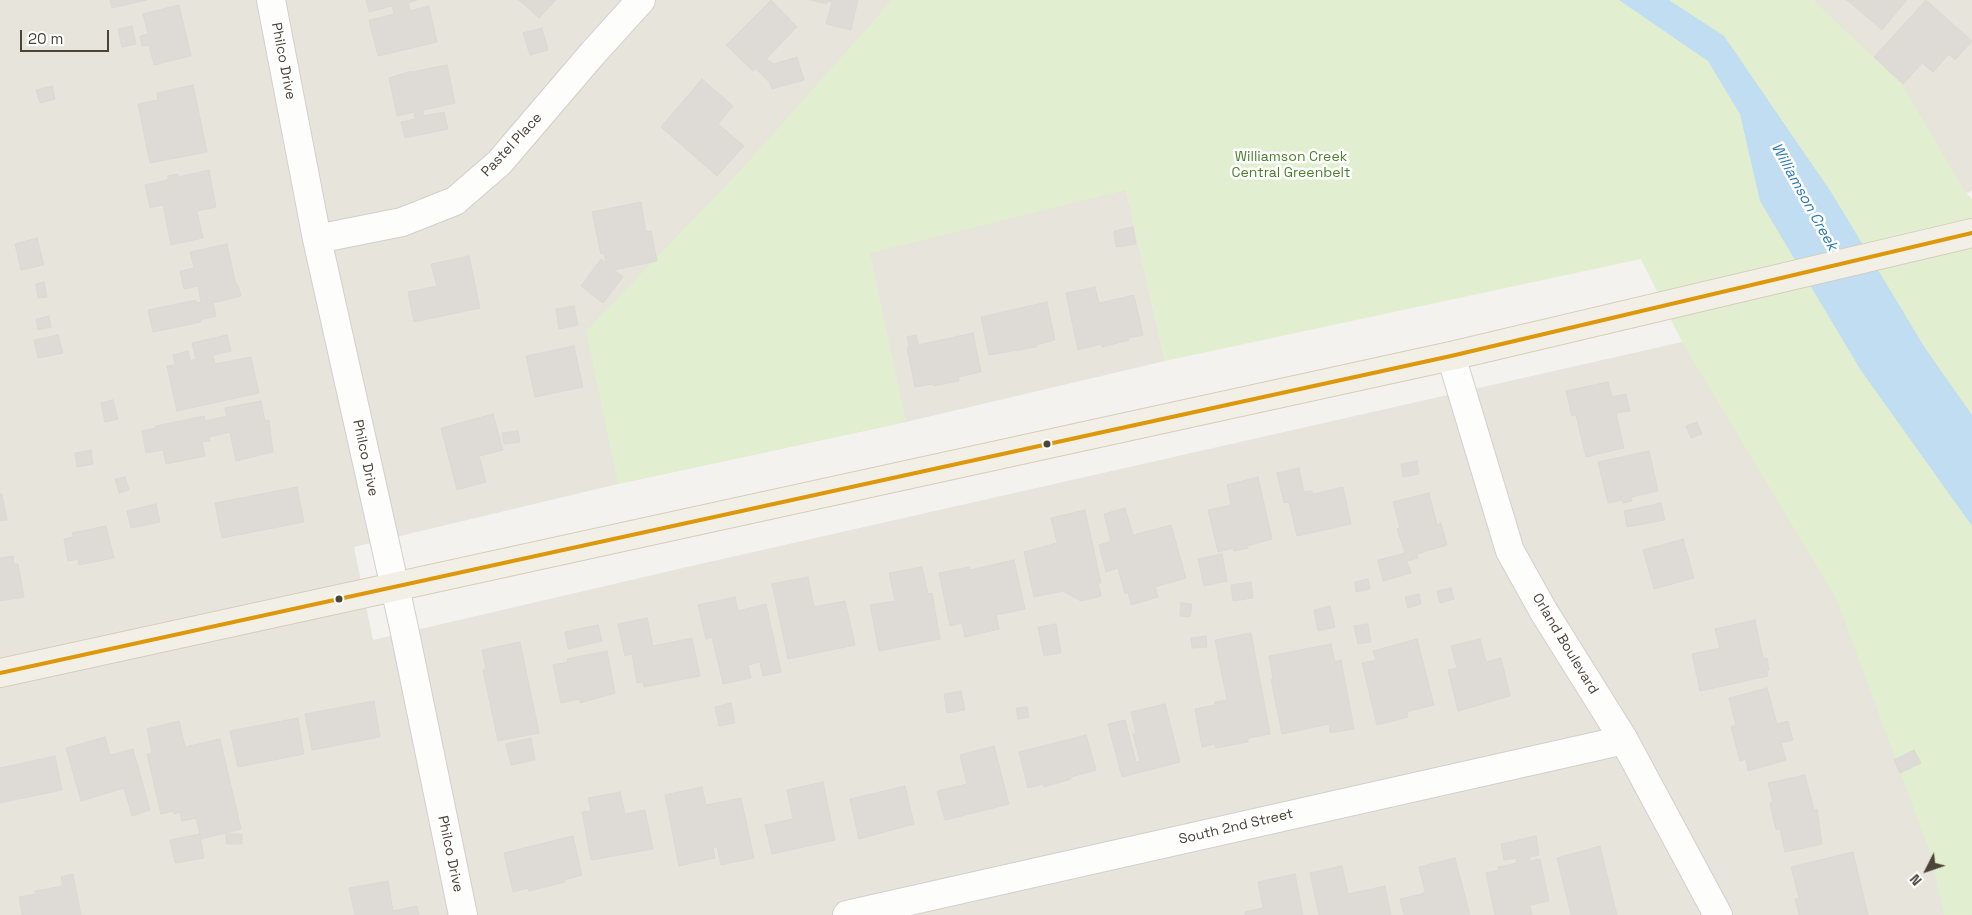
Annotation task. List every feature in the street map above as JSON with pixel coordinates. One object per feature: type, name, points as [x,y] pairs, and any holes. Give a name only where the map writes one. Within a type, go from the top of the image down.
[{"type":"main road","points":[[0,673],[1451,356],[1972,233]]},
{"type":"street","name":"Philco Drive","points":[[271,0],[317,239],[393,588],[404,628],[463,915]]},
{"type":"street","name":"Pastel Place","points":[[317,239],[402,222],[455,202],[499,163],[641,0]]},
{"type":"street","name":"Orland Boulevard","points":[[1451,356],[1510,550],[1544,612],[1624,740],[1718,915]]},
{"type":"street","name":"South 2nd Street","points":[[847,915],[1624,740]]},
{"type":"shaded area","points":[[0,0],[1083,0],[1165,361],[906,422],[618,484],[354,547],[373,640],[1682,342],[1759,328],[1972,915],[0,915]]},
{"type":"shaded area","points":[[1813,0],[1972,0],[1972,191],[1966,193]]},
{"type":"green space","name":"Williamson Creek Central Greenbelt","points":[[892,0],[1813,0],[1901,83],[1966,193],[1972,199],[1972,915],[1944,915],[1930,853],[1837,600],[1682,342],[1641,259],[1165,361],[1126,190],[870,253],[906,422],[618,484],[586,331],[748,162]]},
{"type":"water","name":"Williamson Creek","points":[[1619,0],[1669,0],[1724,36],[1831,192],[1925,348],[1972,415],[1972,526],[1860,369],[1760,201],[1740,114],[1708,61]]},
{"type":"building","points":[[110,0],[147,0],[112,8]]},
{"type":"building","points":[[366,0],[417,0],[408,3],[410,11],[429,6],[437,42],[378,56],[369,20],[394,14],[392,6],[369,12]]},
{"type":"building","points":[[519,0],[556,0],[539,18]]},
{"type":"building","points":[[771,0],[797,27],[766,59],[774,64],[797,57],[804,80],[772,89],[770,83],[755,68],[753,71],[726,45]]},
{"type":"building","points":[[810,0],[858,0],[851,30],[826,24],[832,2],[827,1],[827,4]]},
{"type":"building","points":[[1847,0],[1907,0],[1882,30]]},
{"type":"building","points":[[1926,0],[1972,41],[1955,60],[1949,54],[1933,72],[1922,63],[1903,84],[1874,57]]},
{"type":"building","points":[[179,5],[191,56],[154,65],[149,45],[142,46],[140,36],[148,34],[143,14]]},
{"type":"building","points":[[132,26],[136,44],[122,47],[118,29]]},
{"type":"building","points":[[542,28],[548,50],[530,55],[523,33]]},
{"type":"building","points":[[447,65],[455,103],[423,110],[424,116],[444,112],[448,129],[405,138],[401,122],[415,119],[414,112],[397,116],[389,78],[411,71]]},
{"type":"building","points":[[702,79],[733,106],[718,124],[744,146],[717,176],[661,127]]},
{"type":"building","points":[[193,85],[207,152],[150,163],[138,104],[158,100],[157,93]]},
{"type":"building","points":[[52,86],[55,99],[40,103],[36,90]]},
{"type":"building","points":[[209,170],[216,207],[197,211],[203,238],[171,245],[163,205],[150,208],[145,185],[168,180],[168,176],[178,174],[178,177]]},
{"type":"building","points":[[641,202],[646,232],[651,231],[657,261],[614,270],[623,277],[603,303],[581,286],[601,259],[606,263],[604,253],[601,254],[592,212]]},
{"type":"building","points":[[1133,227],[1136,244],[1116,247],[1114,231]]},
{"type":"building","points":[[37,238],[44,265],[21,270],[15,244]]},
{"type":"building","points":[[227,244],[236,285],[238,285],[241,296],[213,303],[216,316],[200,320],[201,322],[153,332],[148,310],[196,300],[196,303],[201,302],[198,286],[184,289],[180,271],[194,268],[190,252]]},
{"type":"building","points":[[469,256],[480,308],[414,322],[408,292],[437,286],[431,264]]},
{"type":"building","points":[[44,282],[47,297],[38,298],[36,284]]},
{"type":"building","points":[[1095,287],[1099,303],[1134,295],[1143,335],[1102,347],[1101,344],[1078,350],[1066,293]]},
{"type":"building","points":[[1047,302],[1055,340],[1036,345],[1036,347],[989,355],[981,317]]},
{"type":"building","points":[[574,306],[578,325],[559,329],[556,309]]},
{"type":"building","points":[[49,316],[51,327],[38,330],[36,319]]},
{"type":"building","points":[[973,333],[981,372],[958,377],[959,381],[915,387],[907,348],[909,347],[907,337],[916,335],[918,345]]},
{"type":"building","points":[[58,335],[63,353],[38,358],[34,340]]},
{"type":"building","points":[[227,335],[231,351],[213,355],[215,364],[251,357],[259,393],[177,411],[167,366],[175,365],[173,355],[188,351],[190,361],[196,359],[192,343]]},
{"type":"building","points":[[574,346],[583,387],[535,397],[526,356]]},
{"type":"building","points":[[1608,382],[1612,397],[1626,394],[1630,411],[1616,413],[1624,448],[1586,457],[1576,415],[1572,416],[1566,391]]},
{"type":"building","points":[[113,400],[118,419],[105,422],[101,403]]},
{"type":"building","points":[[261,401],[265,421],[269,420],[273,452],[236,461],[230,432],[209,437],[210,441],[202,442],[205,456],[166,464],[163,450],[146,453],[142,431],[156,428],[156,426],[204,416],[205,421],[227,416],[225,408]]},
{"type":"building","points":[[493,414],[503,450],[479,456],[486,482],[457,490],[441,428]]},
{"type":"building","points":[[1697,422],[1702,434],[1691,438],[1686,426]]},
{"type":"building","points":[[518,431],[520,442],[504,444],[502,433]]},
{"type":"building","points":[[91,450],[93,464],[77,467],[75,453]]},
{"type":"building","points":[[1649,451],[1658,491],[1631,497],[1632,501],[1623,503],[1622,500],[1608,503],[1598,462]]},
{"type":"building","points":[[1417,461],[1419,474],[1403,477],[1401,464]]},
{"type":"building","points":[[1299,468],[1304,492],[1312,491],[1313,494],[1343,487],[1351,524],[1297,536],[1289,502],[1284,503],[1277,473]]},
{"type":"building","points":[[125,477],[129,490],[119,493],[115,479]]},
{"type":"building","points":[[1258,477],[1272,539],[1247,546],[1248,548],[1234,551],[1233,548],[1218,552],[1208,510],[1231,505],[1227,485]]},
{"type":"building","points":[[297,487],[304,522],[222,538],[215,503]]},
{"type":"building","points":[[1429,493],[1437,525],[1441,523],[1447,545],[1417,554],[1418,558],[1407,561],[1411,573],[1383,581],[1378,560],[1405,553],[1397,529],[1400,528],[1393,502]]},
{"type":"building","points":[[0,494],[2,494],[7,520],[0,521]]},
{"type":"building","points":[[1661,503],[1665,520],[1627,527],[1624,511]]},
{"type":"building","points":[[156,504],[160,522],[131,528],[127,511]]},
{"type":"building","points":[[1125,508],[1133,535],[1171,525],[1186,578],[1155,587],[1158,597],[1131,605],[1128,593],[1125,594],[1118,568],[1106,572],[1099,545],[1111,541],[1104,514]]},
{"type":"building","points":[[1085,510],[1101,583],[1098,583],[1101,596],[1081,601],[1063,591],[1034,597],[1024,552],[1057,543],[1051,518]]},
{"type":"building","points":[[106,526],[114,558],[79,565],[78,559],[68,561],[64,539],[73,537],[72,533]]},
{"type":"building","points":[[1683,539],[1694,578],[1654,589],[1643,550]]},
{"type":"building","points":[[1222,554],[1227,581],[1204,586],[1198,559]]},
{"type":"building","points":[[13,556],[14,564],[18,564],[24,597],[0,601],[0,558]]},
{"type":"building","points":[[1014,560],[1025,609],[996,615],[999,629],[965,637],[962,623],[950,626],[939,573],[970,567],[970,570]]},
{"type":"building","points":[[922,567],[928,594],[932,593],[940,639],[879,651],[870,605],[895,601],[889,573]]},
{"type":"building","points":[[808,577],[814,607],[845,601],[855,645],[788,659],[772,584]]},
{"type":"building","points":[[1368,579],[1370,589],[1356,592],[1355,582]]},
{"type":"building","points":[[1251,582],[1253,598],[1233,601],[1231,585]]},
{"type":"building","points":[[1451,588],[1454,599],[1440,603],[1437,591]]},
{"type":"building","points":[[1419,594],[1421,604],[1408,608],[1405,597]]},
{"type":"building","points":[[735,597],[738,611],[766,604],[781,672],[763,676],[760,662],[748,665],[751,678],[723,684],[712,637],[706,639],[698,605]]},
{"type":"building","points":[[1181,603],[1192,604],[1190,617],[1180,616]]},
{"type":"building","points":[[1330,606],[1335,627],[1318,631],[1314,610]]},
{"type":"building","points":[[647,618],[653,646],[692,638],[700,676],[644,687],[643,682],[637,683],[632,654],[625,656],[618,624]]},
{"type":"building","points":[[1755,620],[1763,658],[1767,658],[1769,670],[1766,671],[1768,676],[1700,691],[1692,654],[1720,648],[1715,629]]},
{"type":"building","points":[[1056,624],[1061,653],[1044,656],[1038,627]]},
{"type":"building","points":[[1368,624],[1371,642],[1358,644],[1354,626]]},
{"type":"building","points":[[598,625],[602,641],[568,649],[565,632]]},
{"type":"building","points":[[1251,633],[1270,734],[1248,738],[1248,742],[1216,748],[1215,744],[1202,747],[1195,709],[1215,705],[1215,702],[1227,700],[1215,640]]},
{"type":"building","points":[[1206,636],[1207,647],[1192,648],[1191,638]]},
{"type":"building","points":[[1417,639],[1434,705],[1407,712],[1408,717],[1377,725],[1362,663],[1376,660],[1373,651]]},
{"type":"building","points":[[1480,639],[1486,662],[1501,658],[1510,696],[1458,711],[1448,670],[1457,668],[1451,646]]},
{"type":"building","points":[[520,642],[539,733],[498,741],[483,670],[486,669],[482,650]]},
{"type":"building","points":[[1331,644],[1335,662],[1341,660],[1354,729],[1330,733],[1329,724],[1282,734],[1271,679],[1273,679],[1269,656]]},
{"type":"building","points":[[607,651],[615,693],[580,703],[580,699],[561,703],[553,665],[568,662],[567,659]]},
{"type":"building","points":[[1767,688],[1777,724],[1788,721],[1793,740],[1781,743],[1786,760],[1748,771],[1746,759],[1740,761],[1731,727],[1736,725],[1729,698]]},
{"type":"building","points":[[961,691],[965,710],[947,713],[944,694]]},
{"type":"building","points":[[374,701],[380,737],[312,750],[305,714]]},
{"type":"building","points":[[731,703],[735,723],[719,726],[715,707]]},
{"type":"building","points":[[1165,704],[1180,762],[1122,777],[1108,724],[1125,720],[1136,762],[1140,761],[1133,734],[1136,733],[1131,712]]},
{"type":"building","points":[[1027,707],[1029,717],[1018,719],[1016,708]]},
{"type":"building","points":[[298,718],[304,754],[238,767],[230,731]]},
{"type":"building","points":[[179,721],[185,747],[220,739],[241,829],[201,839],[196,818],[182,821],[180,812],[174,814],[173,811],[161,814],[147,754],[152,753],[147,729]]},
{"type":"building","points":[[1086,735],[1096,770],[1044,787],[1043,784],[1028,788],[1019,752]]},
{"type":"building","points":[[105,737],[110,755],[133,749],[150,810],[132,816],[124,788],[81,801],[66,748]]},
{"type":"building","points":[[531,738],[535,760],[511,765],[506,744]]},
{"type":"building","points":[[994,746],[1009,804],[945,820],[937,791],[967,784],[960,755]]},
{"type":"building","points":[[1914,750],[1921,763],[1900,773],[1894,760]]},
{"type":"building","points":[[55,756],[62,790],[0,803],[0,768]]},
{"type":"building","points":[[1805,775],[1814,810],[1817,809],[1822,844],[1785,852],[1780,829],[1776,830],[1770,803],[1773,802],[1768,783]]},
{"type":"building","points":[[823,782],[835,840],[772,854],[765,825],[793,819],[787,790]]},
{"type":"building","points":[[905,786],[914,824],[859,839],[850,799]]},
{"type":"building","points":[[702,787],[706,805],[741,798],[754,858],[721,865],[717,847],[713,847],[715,858],[679,866],[665,795]]},
{"type":"building","points":[[620,792],[625,814],[645,810],[653,849],[591,860],[582,812],[591,811],[588,798]]},
{"type":"building","points":[[200,834],[204,858],[175,863],[170,840]]},
{"type":"building","points":[[226,834],[242,834],[242,844],[226,844]]},
{"type":"building","points":[[573,836],[582,875],[564,880],[565,882],[529,891],[528,888],[513,892],[504,853]]},
{"type":"building","points":[[1536,836],[1539,855],[1529,857],[1530,861],[1540,859],[1549,901],[1530,905],[1532,915],[1495,915],[1486,873],[1499,870],[1498,867],[1517,863],[1516,858],[1504,860],[1501,844]]},
{"type":"building","points":[[1600,846],[1617,915],[1571,915],[1557,858]]},
{"type":"building","points":[[1853,852],[1868,915],[1799,915],[1795,899],[1799,898],[1791,867]]},
{"type":"building","points":[[1455,858],[1470,915],[1404,915],[1400,899],[1422,894],[1425,891],[1419,867]]},
{"type":"building","points":[[1342,866],[1348,894],[1385,886],[1391,915],[1319,915],[1310,873]]},
{"type":"building","points":[[73,874],[81,915],[22,915],[19,897],[36,894],[35,891],[63,886],[61,877]]},
{"type":"building","points":[[1295,874],[1303,915],[1245,915],[1245,912],[1263,908],[1258,882]]},
{"type":"building","points":[[388,881],[393,911],[417,906],[419,915],[355,915],[349,888]]},
{"type":"transit line","points":[[0,673],[1451,356],[1972,233]]}]
